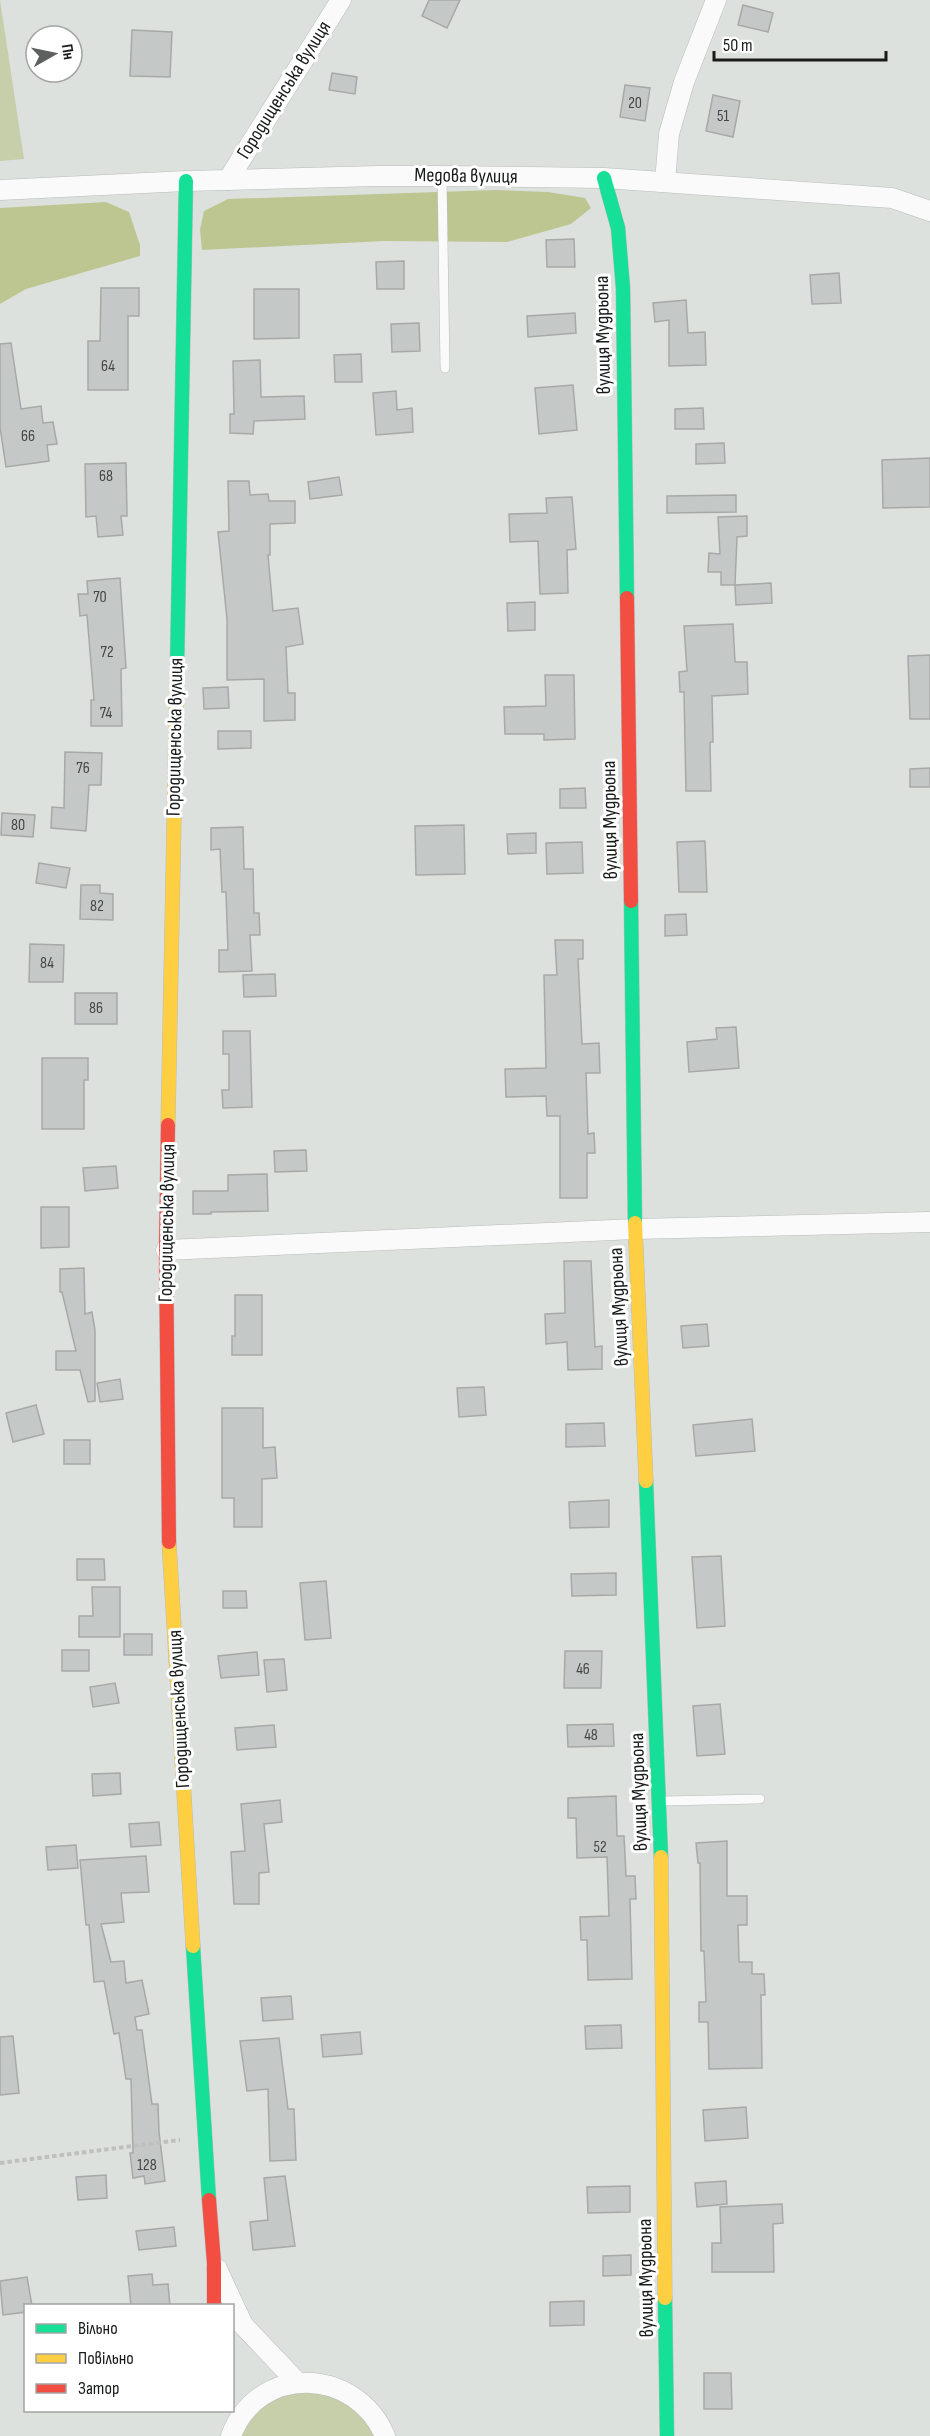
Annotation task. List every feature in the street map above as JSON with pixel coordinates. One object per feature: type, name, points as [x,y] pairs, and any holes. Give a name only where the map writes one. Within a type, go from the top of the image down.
[{"type":"street","name":"Городищенська вулиця","points":[[228,180],[341,0]]},
{"type":"street","points":[[665,182],[669,134],[684,82],[716,0]]},
{"type":"street","name":"Медова вулиця","points":[[0,190],[186,181],[378,176],[604,178],[892,198],[930,211]]},
{"type":"street","name":"вулиця Мудрьона","points":[[604,178],[618,228],[623,288],[635,1229],[660,1801],[667,2436]]},
{"type":"street","name":"Городищенська вулиця","points":[[186,181],[166,1250],[168,1519],[204,2137],[214,2263],[214,2304]]},
{"type":"street","points":[[166,1250],[635,1229],[930,1222]]},
{"type":"street","name":"Городищенська вулиця","points":[[214,2263],[233,2304]]},
{"type":"street","name":"Городищенська вулиця","points":[[234,2306],[243,2325],[298,2383]]},
{"type":"street","points":[[234,2420],[270,2392],[298,2383],[328,2385],[348,2393],[371,2412],[385,2436]]},
{"type":"lane","points":[[442,176],[446,368]]},
{"type":"lane","points":[[660,1801],[760,1799]]},
{"type":"path","points":[[0,2163],[204,2137]]},
{"type":"green space","points":[[0,0],[24,159],[0,161]]},
{"type":"green space","points":[[496,190],[548,192],[585,198],[591,208],[571,224],[507,242],[384,241],[202,250],[200,230],[204,211],[228,199]]},
{"type":"green space","points":[[106,202],[129,212],[140,245],[140,256],[26,289],[0,304],[0,208]]},
{"type":"green space","points":[[327,2387],[383,2436],[234,2436],[271,2394]]},
{"type":"building","points":[[429,0],[460,0],[447,28],[422,16]]},
{"type":"building","points":[[743,5],[773,13],[768,32],[738,25]]},
{"type":"building","points":[[132,30],[172,32],[170,77],[130,76]]},
{"type":"building","points":[[332,73],[357,77],[355,94],[329,90]]},
{"type":"building","points":[[625,85],[650,88],[645,121],[620,117]]},
{"type":"building","points":[[713,95],[740,101],[733,137],[706,131]]},
{"type":"building","points":[[574,239],[575,267],[547,267],[546,240]]},
{"type":"building","points":[[404,261],[404,289],[377,289],[376,262]]},
{"type":"building","points":[[839,273],[841,303],[812,304],[810,275]]},
{"type":"building","points":[[101,288],[139,288],[139,316],[128,316],[128,390],[88,390],[88,341],[100,341]]},
{"type":"building","points":[[254,289],[299,289],[299,338],[254,339]]},
{"type":"building","points":[[686,300],[688,333],[705,332],[706,365],[669,366],[669,320],[655,322],[653,303]]},
{"type":"building","points":[[575,313],[576,333],[528,337],[527,316]]},
{"type":"building","points":[[419,323],[420,351],[392,352],[391,324]]},
{"type":"building","points":[[11,343],[21,409],[41,406],[43,423],[53,422],[57,444],[47,445],[49,461],[6,467],[0,427],[0,344]]},
{"type":"building","points":[[361,354],[362,382],[335,382],[334,355]]},
{"type":"building","points":[[260,360],[261,397],[304,396],[305,419],[254,421],[253,434],[230,433],[230,414],[234,414],[233,361]]},
{"type":"building","points":[[573,385],[577,430],[539,434],[535,388]]},
{"type":"building","points":[[396,391],[397,410],[412,408],[413,432],[376,435],[373,393]]},
{"type":"building","points":[[703,408],[704,429],[675,429],[675,409]]},
{"type":"building","points":[[724,443],[725,463],[696,464],[696,444]]},
{"type":"building","points":[[930,458],[930,507],[883,508],[882,460]]},
{"type":"building","points":[[126,463],[127,516],[121,516],[123,535],[98,537],[96,516],[86,517],[85,464]]},
{"type":"building","points":[[339,477],[342,495],[310,499],[308,482]]},
{"type":"building","points":[[228,481],[249,481],[250,495],[268,494],[269,501],[295,501],[295,523],[270,524],[270,555],[268,555],[273,611],[298,608],[303,644],[286,647],[288,693],[295,693],[295,720],[264,721],[264,679],[227,680],[227,619],[218,532],[229,531]]},
{"type":"building","points":[[736,495],[736,512],[667,513],[667,496]]},
{"type":"building","points":[[572,497],[576,549],[567,550],[568,593],[540,594],[538,541],[510,542],[509,514],[547,513],[546,498]]},
{"type":"building","points":[[747,516],[747,536],[737,537],[735,585],[721,585],[721,572],[708,572],[709,553],[720,554],[718,517]]},
{"type":"building","points":[[120,578],[126,668],[121,669],[122,726],[91,726],[91,700],[94,700],[87,615],[80,616],[78,594],[88,594],[87,581]]},
{"type":"building","points":[[771,583],[772,603],[736,605],[735,585]]},
{"type":"building","points":[[535,602],[535,630],[508,631],[507,603]]},
{"type":"building","points":[[733,624],[735,662],[747,662],[748,694],[712,696],[711,791],[686,791],[684,692],[680,692],[679,672],[687,671],[684,626]]},
{"type":"building","points":[[930,655],[930,719],[910,719],[908,656]]},
{"type":"building","points":[[545,675],[574,675],[575,739],[544,740],[544,734],[505,734],[504,707],[546,706]]},
{"type":"building","points":[[228,687],[229,708],[204,709],[203,688]]},
{"type":"building","points":[[218,731],[251,731],[251,748],[218,749]]},
{"type":"building","points":[[65,752],[102,753],[101,785],[89,785],[86,831],[51,828],[52,807],[64,808]]},
{"type":"building","points":[[930,768],[930,787],[910,787],[910,769]]},
{"type":"building","points":[[585,788],[586,808],[560,808],[560,789]]},
{"type":"building","points":[[2,813],[35,815],[33,837],[1,835]]},
{"type":"building","points":[[464,825],[465,874],[416,875],[415,826]]},
{"type":"building","points":[[243,827],[244,869],[253,869],[254,913],[259,913],[260,935],[250,935],[252,971],[219,972],[219,950],[228,950],[226,892],[222,892],[220,849],[211,850],[211,828]]},
{"type":"building","points":[[536,833],[536,853],[508,854],[507,834]]},
{"type":"building","points":[[705,841],[707,892],[679,892],[677,842]]},
{"type":"building","points":[[582,842],[583,873],[547,874],[546,843]]},
{"type":"building","points":[[39,863],[70,868],[66,888],[36,883]]},
{"type":"building","points":[[81,885],[100,885],[100,893],[113,894],[113,920],[80,919]]},
{"type":"building","points":[[686,914],[687,935],[665,936],[665,915]]},
{"type":"building","points":[[555,940],[583,940],[583,959],[578,959],[582,1044],[599,1043],[600,1073],[586,1073],[588,1134],[594,1133],[595,1153],[587,1153],[587,1198],[560,1198],[560,1116],[547,1116],[546,1096],[506,1097],[505,1069],[546,1068],[544,975],[557,975]]},
{"type":"building","points":[[30,944],[64,945],[63,982],[29,982]]},
{"type":"building","points":[[275,974],[276,996],[244,997],[243,975]]},
{"type":"building","points":[[75,993],[117,993],[117,1024],[75,1024]]},
{"type":"building","points":[[736,1027],[739,1068],[689,1072],[687,1042],[717,1039],[716,1028]]},
{"type":"building","points":[[223,1031],[250,1031],[252,1107],[223,1108],[222,1090],[229,1090],[229,1054],[223,1054]]},
{"type":"building","points":[[42,1058],[88,1058],[88,1080],[84,1080],[84,1129],[42,1129]]},
{"type":"building","points":[[306,1150],[307,1171],[275,1172],[274,1151]]},
{"type":"building","points":[[116,1166],[118,1188],[85,1191],[83,1168]]},
{"type":"building","points":[[267,1174],[268,1211],[193,1214],[193,1191],[228,1191],[228,1175]]},
{"type":"building","points":[[41,1207],[69,1207],[69,1247],[41,1248]]},
{"type":"building","points":[[564,1261],[591,1261],[595,1347],[602,1346],[602,1369],[568,1370],[567,1342],[546,1344],[545,1314],[565,1313]]},
{"type":"building","points":[[84,1268],[85,1314],[92,1312],[95,1330],[95,1401],[88,1402],[80,1370],[56,1370],[56,1351],[76,1351],[62,1292],[60,1292],[60,1269]]},
{"type":"building","points":[[235,1295],[262,1295],[262,1355],[232,1355],[232,1336],[235,1336]]},
{"type":"building","points":[[707,1324],[709,1346],[683,1348],[681,1326]]},
{"type":"building","points":[[120,1379],[123,1399],[100,1402],[97,1383]]},
{"type":"building","points":[[484,1387],[486,1415],[459,1417],[457,1388]]},
{"type":"building","points":[[36,1405],[44,1434],[13,1442],[6,1413]]},
{"type":"building","points":[[222,1408],[263,1408],[263,1448],[275,1447],[277,1478],[262,1479],[262,1527],[234,1527],[234,1498],[222,1498]]},
{"type":"building","points":[[752,1419],[755,1451],[696,1456],[693,1425]]},
{"type":"building","points":[[604,1423],[605,1446],[566,1447],[566,1424]]},
{"type":"building","points":[[64,1440],[90,1440],[90,1464],[64,1464]]},
{"type":"building","points":[[609,1500],[609,1527],[570,1528],[569,1502]]},
{"type":"building","points":[[721,1556],[725,1626],[697,1628],[692,1557]]},
{"type":"building","points":[[77,1559],[104,1559],[105,1580],[77,1580]]},
{"type":"building","points":[[616,1573],[616,1595],[572,1596],[571,1574]]},
{"type":"building","points":[[326,1581],[331,1638],[305,1640],[300,1583]]},
{"type":"building","points":[[92,1587],[120,1587],[120,1637],[79,1637],[79,1616],[93,1616]]},
{"type":"building","points":[[223,1591],[246,1591],[247,1608],[223,1608]]},
{"type":"building","points":[[124,1634],[152,1634],[152,1655],[124,1655]]},
{"type":"building","points":[[62,1650],[89,1650],[89,1671],[62,1671]]},
{"type":"building","points":[[565,1651],[602,1651],[601,1688],[564,1688]]},
{"type":"building","points":[[257,1652],[259,1675],[221,1678],[218,1656]]},
{"type":"building","points":[[284,1659],[287,1690],[267,1692],[264,1660]]},
{"type":"building","points":[[115,1683],[119,1703],[93,1707],[90,1687]]},
{"type":"building","points":[[720,1704],[725,1754],[697,1756],[693,1706]]},
{"type":"building","points":[[613,1724],[614,1746],[568,1747],[567,1725]]},
{"type":"building","points":[[274,1725],[276,1747],[237,1750],[235,1728]]},
{"type":"building","points":[[120,1773],[121,1794],[93,1796],[92,1774]]},
{"type":"building","points":[[616,1796],[617,1836],[624,1836],[626,1876],[635,1876],[636,1899],[630,1899],[632,1979],[588,1980],[587,1940],[581,1940],[580,1917],[609,1916],[607,1857],[577,1858],[576,1818],[568,1818],[568,1798]]},
{"type":"building","points":[[280,1800],[282,1822],[264,1824],[269,1872],[259,1873],[259,1904],[234,1904],[231,1852],[245,1851],[241,1804]]},
{"type":"building","points":[[159,1822],[161,1845],[131,1847],[129,1824]]},
{"type":"building","points":[[727,1841],[727,1896],[747,1896],[747,1925],[738,1925],[739,1962],[752,1962],[752,1974],[764,1974],[765,1995],[761,1995],[762,2068],[709,2069],[708,2022],[699,2022],[699,2002],[706,2002],[704,1951],[701,1951],[700,1863],[698,1863],[696,1843]]},
{"type":"building","points":[[76,1845],[78,1868],[48,1870],[46,1847]]},
{"type":"building","points":[[146,1856],[149,1892],[121,1893],[124,1922],[101,1924],[111,1962],[124,1961],[126,1983],[142,1980],[149,2014],[135,2017],[137,2030],[142,2030],[152,2104],[158,2104],[165,2181],[145,2184],[144,2176],[133,2178],[130,2153],[133,2153],[131,2079],[126,2079],[119,2033],[114,2034],[104,1981],[94,1982],[80,1860]]},
{"type":"building","points":[[291,1996],[293,2019],[263,2021],[261,1998]]},
{"type":"building","points":[[621,2025],[622,2048],[586,2049],[585,2026]]},
{"type":"building","points":[[360,2032],[362,2054],[323,2057],[321,2035]]},
{"type":"building","points":[[13,2036],[19,2093],[0,2095],[0,2037]]},
{"type":"building","points":[[279,2038],[288,2109],[294,2109],[296,2160],[270,2161],[268,2089],[247,2091],[240,2041]]},
{"type":"building","points":[[746,2107],[748,2138],[705,2141],[703,2110]]},
{"type":"building","points":[[106,2175],[107,2198],[78,2200],[76,2177]]},
{"type":"building","points":[[285,2176],[295,2246],[253,2250],[250,2222],[268,2220],[264,2178]]},
{"type":"building","points":[[726,2181],[727,2204],[697,2207],[695,2183]]},
{"type":"building","points":[[630,2186],[630,2212],[588,2213],[587,2187]]},
{"type":"building","points":[[782,2204],[783,2223],[773,2224],[774,2272],[712,2272],[712,2243],[721,2243],[720,2207]]},
{"type":"building","points":[[174,2227],[176,2246],[139,2250],[136,2231]]},
{"type":"building","points":[[631,2255],[631,2275],[603,2276],[603,2256]]},
{"type":"building","points":[[152,2274],[153,2285],[168,2284],[170,2304],[131,2304],[128,2276]]},
{"type":"building","points":[[27,2277],[32,2304],[24,2304],[24,2312],[3,2315],[0,2281]]},
{"type":"building","points":[[584,2301],[584,2325],[550,2326],[550,2302]]},
{"type":"building","points":[[704,2373],[731,2373],[732,2409],[704,2409]]},
{"type":"traffic: fast","points":[[604,178],[618,228],[623,288],[627,598]]},
{"type":"traffic: fast","points":[[177,670],[186,181]]},
{"type":"traffic: fast","points":[[631,901],[635,1223]]},
{"type":"traffic: fast","points":[[646,1481],[661,1857]]},
{"type":"traffic: fast","points":[[193,1946],[209,2200]]},
{"type":"traffic: fast","points":[[665,2298],[667,2436]]},
{"type":"traffic: slow","points":[[168,1125],[177,670]]},
{"type":"traffic: slow","points":[[635,1223],[646,1481]]},
{"type":"traffic: slow","points":[[169,1542],[193,1946]]},
{"type":"traffic: slow","points":[[661,1857],[665,2298]]},
{"type":"traffic: jam","points":[[627,598],[631,901]]},
{"type":"traffic: jam","points":[[168,1125],[166,1250],[169,1542]]},
{"type":"traffic: jam","points":[[209,2200],[214,2263],[214,2304]]}]
